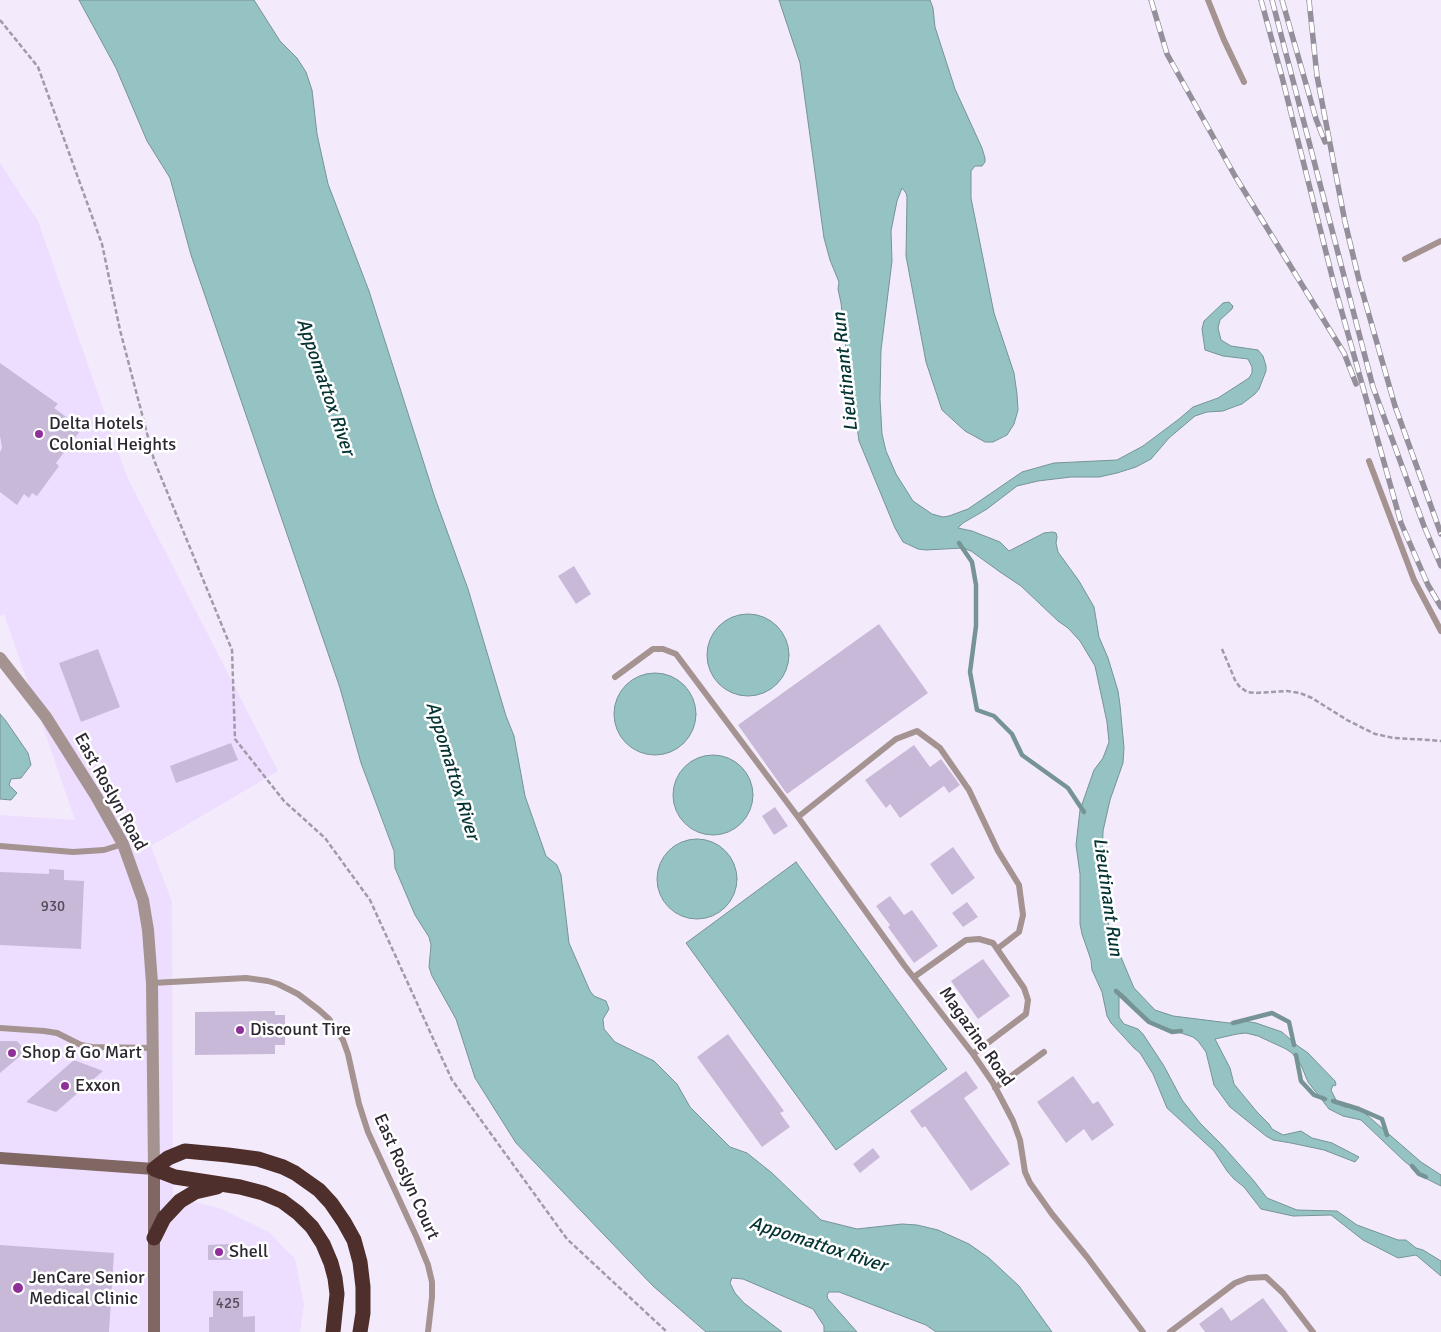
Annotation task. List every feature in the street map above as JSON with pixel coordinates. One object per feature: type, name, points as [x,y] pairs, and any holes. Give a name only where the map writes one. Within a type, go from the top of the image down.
[{"type":"highway","points":[[154,1169],[168,1158],[185,1151],[228,1155],[258,1159],[283,1167],[319,1190],[331,1203],[354,1240],[360,1262],[362,1287],[363,1313],[360,1332]]},
{"type":"highway","points":[[154,1169],[175,1177],[263,1193],[282,1201],[298,1213],[312,1227],[323,1244],[331,1262],[337,1294],[333,1332]]},
{"type":"highway","points":[[154,1238],[164,1218],[180,1201],[195,1192],[227,1185]]},
{"type":"main road","points":[[0,1158],[154,1169],[154,1332]]},
{"type":"street","name":"East Roslyn Road","points":[[0,658],[46,717],[96,796],[123,844],[142,900],[148,930],[152,983],[154,1169]]},
{"type":"lane","points":[[1208,0],[1244,82]]},
{"type":"lane","points":[[1405,259],[1441,241]]},
{"type":"lane","points":[[1369,461],[1414,580],[1441,631]]},
{"type":"lane","name":"Magazine Road","points":[[615,677],[653,649],[663,649],[676,654],[798,817],[904,965],[973,1054],[1013,1121],[1025,1172],[1030,1183],[1143,1332]]},
{"type":"lane","points":[[798,817],[896,739],[917,731],[940,748],[969,790],[998,851],[1019,885],[1023,915],[1019,932],[997,949]]},
{"type":"lane","points":[[0,846],[73,852],[104,850],[123,844]]},
{"type":"lane","points":[[914,977],[966,940],[979,939],[993,943],[1024,988],[1028,1000],[1026,1014],[973,1054]]},
{"type":"lane","name":"East Roslyn Court","points":[[152,983],[246,978],[268,981],[298,994],[328,1019],[342,1040],[348,1054],[359,1104],[368,1132],[428,1265],[432,1282],[428,1332]]},
{"type":"lane","points":[[0,1028],[57,1033],[81,1045],[92,1047],[153,1048]]},
{"type":"lane","points":[[995,1088],[1044,1052]]},
{"type":"lane","points":[[1170,1332],[1235,1283],[1248,1278],[1266,1277],[1283,1293],[1313,1332]]},
{"type":"path","points":[[0,20],[38,67],[102,244],[120,330],[154,460],[232,650],[235,739],[284,801],[325,838],[370,900],[452,1080],[561,1231],[567,1239],[667,1332]]},
{"type":"path","points":[[1222,649],[1235,680],[1247,692],[1287,691],[1300,693],[1376,734],[1394,738],[1441,741]]},
{"type":"shaded area","points":[[0,163],[38,221],[127,477],[278,771],[151,846],[172,902],[173,1197],[219,1208],[269,1232],[295,1259],[304,1305],[300,1332],[0,1332],[0,815],[75,820],[4,614],[0,616]]},
{"type":"water","name":"Appomattox River","points":[[79,0],[254,0],[280,41],[297,58],[306,72],[312,90],[317,134],[328,184],[369,291],[435,498],[468,589],[506,716],[514,736],[525,796],[546,856],[557,865],[561,875],[569,943],[590,991],[594,996],[606,1001],[609,1009],[603,1019],[604,1029],[615,1042],[654,1061],[677,1084],[690,1107],[730,1147],[747,1153],[772,1173],[821,1220],[857,1229],[902,1224],[917,1225],[938,1230],[969,1244],[989,1258],[1019,1286],[1052,1332],[936,1332],[926,1325],[839,1292],[829,1292],[827,1295],[828,1299],[857,1332],[824,1332],[824,1326],[813,1309],[743,1279],[732,1278],[730,1283],[735,1293],[744,1303],[782,1332],[706,1332],[653,1286],[516,1143],[475,1078],[456,1019],[432,976],[429,967],[431,945],[429,937],[415,915],[395,868],[394,851],[361,763],[340,688],[191,255],[170,178],[147,141],[116,68]]},
{"type":"water","points":[[779,0],[930,0],[935,27],[955,89],[985,158],[982,166],[975,166],[971,171],[971,198],[994,313],[1014,373],[1018,410],[1014,424],[1007,435],[993,442],[985,442],[965,431],[942,410],[926,362],[906,256],[907,197],[902,188],[897,201],[891,231],[892,261],[881,350],[880,399],[882,434],[886,451],[896,474],[913,501],[932,514],[943,517],[949,516],[968,509],[1022,472],[1054,463],[1117,460],[1143,446],[1193,407],[1218,398],[1249,378],[1252,373],[1252,367],[1248,359],[1223,356],[1205,350],[1202,329],[1204,321],[1223,303],[1229,302],[1233,306],[1220,320],[1218,328],[1221,340],[1231,346],[1258,350],[1263,356],[1266,371],[1255,394],[1242,404],[1223,411],[1207,412],[1195,416],[1169,438],[1151,459],[1136,467],[1099,477],[1071,477],[1017,486],[958,528],[972,531],[1000,542],[1009,551],[1044,533],[1056,533],[1058,552],[1079,581],[1094,607],[1099,637],[1108,658],[1118,691],[1124,748],[1123,763],[1110,800],[1103,831],[1102,866],[1106,912],[1110,931],[1134,988],[1155,1010],[1173,1016],[1229,1023],[1244,1021],[1282,1032],[1308,1053],[1335,1081],[1336,1084],[1335,1086],[1333,1085],[1331,1090],[1338,1104],[1360,1109],[1421,1162],[1441,1175],[1441,1186],[1425,1178],[1403,1160],[1361,1120],[1343,1116],[1329,1109],[1308,1082],[1301,1065],[1292,1053],[1286,1049],[1258,1036],[1246,1033],[1215,1039],[1230,1068],[1234,1084],[1272,1129],[1283,1135],[1301,1131],[1312,1138],[1332,1143],[1359,1157],[1355,1162],[1324,1150],[1273,1140],[1266,1136],[1230,1107],[1214,1085],[1206,1052],[1198,1041],[1193,1037],[1152,1023],[1142,1016],[1119,991],[1119,1017],[1124,1024],[1138,1029],[1143,1034],[1164,1066],[1182,1100],[1267,1198],[1297,1210],[1337,1211],[1357,1225],[1398,1240],[1406,1240],[1416,1248],[1441,1261],[1441,1276],[1416,1255],[1398,1258],[1363,1240],[1331,1215],[1293,1216],[1261,1209],[1244,1187],[1227,1171],[1214,1151],[1167,1108],[1153,1074],[1140,1053],[1111,1023],[1107,1016],[1102,992],[1092,970],[1091,960],[1080,924],[1080,874],[1076,845],[1080,810],[1094,770],[1103,758],[1109,742],[1107,722],[1095,666],[1080,641],[1068,628],[1021,586],[971,551],[963,548],[918,549],[903,542],[895,528],[859,441],[838,289],[839,282],[824,238],[800,63]]},
{"type":"water","points":[[748,614],[764,618],[777,626],[785,639],[789,655],[785,671],[777,684],[764,692],[748,696],[732,692],[719,684],[711,671],[707,655],[711,639],[719,626],[732,618]]},
{"type":"water","points":[[655,673],[671,676],[684,685],[693,698],[696,714],[693,730],[684,743],[671,752],[655,755],[639,752],[626,743],[617,730],[614,714],[617,698],[626,685],[639,676]]},
{"type":"water","points":[[0,714],[28,753],[31,765],[21,778],[11,779],[9,785],[17,793],[11,800],[0,799]]},
{"type":"water","points":[[713,755],[728,758],[741,767],[750,780],[753,795],[750,810],[741,823],[728,832],[713,835],[698,832],[685,823],[676,810],[673,795],[676,780],[685,767],[698,758]]},
{"type":"water","points":[[697,839],[712,842],[725,851],[734,864],[737,879],[734,894],[725,907],[712,916],[697,919],[682,916],[669,907],[660,894],[657,879],[660,864],[669,851],[682,842]]},
{"type":"water","points":[[796,862],[947,1069],[836,1150],[686,943]]},
{"type":"building","name":"Delta Hotels Colonial Heights","points":[[0,363],[58,404],[54,408],[77,425],[75,427],[80,431],[56,463],[59,466],[37,496],[32,493],[29,498],[24,494],[17,505],[0,492],[0,452],[2,448],[0,436]]},
{"type":"building","points":[[574,566],[591,594],[576,604],[558,576]]},
{"type":"building","points":[[879,624],[928,693],[787,794],[738,725]]},
{"type":"building","points":[[98,649],[120,707],[81,722],[59,663]]},
{"type":"building","points":[[231,743],[238,760],[176,783],[170,766]]},
{"type":"building","points":[[914,745],[930,767],[941,759],[960,785],[949,793],[944,786],[900,818],[890,804],[886,808],[865,780]]},
{"type":"building","points":[[775,807],[788,826],[774,835],[762,816]]},
{"type":"building","points":[[953,847],[975,878],[952,895],[930,864]]},
{"type":"building","points":[[49,869],[64,870],[64,880],[84,881],[81,949],[0,945],[0,872],[49,874]]},
{"type":"building","points":[[890,896],[904,915],[912,910],[938,946],[914,963],[888,927],[890,925],[876,906]]},
{"type":"building","points":[[967,902],[978,917],[963,927],[952,913]]},
{"type":"building","points":[[983,959],[1010,996],[978,1019],[951,981]]},
{"type":"building","name":"Discount Tire","points":[[275,1011],[275,1015],[285,1015],[285,1045],[275,1045],[275,1054],[195,1055],[195,1012]]},
{"type":"building","points":[[728,1034],[784,1111],[780,1113],[790,1127],[762,1147],[697,1057]]},
{"type":"building","name":"Shop & Go Mart","points":[[0,1041],[17,1041],[26,1051],[0,1073]]},
{"type":"building","name":"Exxon","points":[[74,1060],[103,1071],[56,1112],[26,1102]]},
{"type":"building","points":[[966,1071],[978,1088],[964,1098],[1010,1164],[971,1191],[925,1126],[922,1128],[910,1111]]},
{"type":"building","points":[[1073,1076],[1093,1104],[1098,1101],[1114,1125],[1092,1141],[1084,1129],[1066,1143],[1037,1102]]},
{"type":"building","points":[[873,1148],[880,1157],[860,1173],[853,1164]]},
{"type":"building","name":"Shell","points":[[230,1244],[231,1260],[208,1260],[208,1245]]},
{"type":"building","points":[[0,1245],[114,1253],[109,1332],[0,1332]]},
{"type":"building","name":"Shell","points":[[213,1291],[243,1291],[243,1317],[255,1316],[255,1332],[209,1332],[209,1317],[213,1317]]},
{"type":"building","points":[[1263,1298],[1288,1332],[1205,1332],[1199,1324],[1222,1307],[1231,1321]]},
{"type":"waterway","name":"Lieutinant Run","points":[[959,543],[972,562],[976,585],[976,626],[970,672],[977,710],[994,716],[1012,734],[1022,755],[1068,788],[1084,812]]},
{"type":"waterway","name":"Lieutinant Run","points":[[1116,991],[1149,1022],[1172,1032],[1181,1031]]},
{"type":"waterway","name":"Lieutinant Run","points":[[1233,1023],[1272,1013],[1289,1022],[1294,1045]]},
{"type":"waterway","name":"Lieutinant Run","points":[[1296,1055],[1301,1081],[1314,1095],[1325,1099]]},
{"type":"waterway","name":"Lieutinant Run","points":[[1333,1101],[1382,1119],[1387,1135]]},
{"type":"waterway","name":"Lieutinant Run","points":[[1412,1166],[1419,1174],[1426,1177]]},
{"type":"railway","points":[[1151,0],[1167,54],[1235,176],[1344,353],[1356,384]]},
{"type":"railway","points":[[1261,0],[1334,284],[1401,523],[1428,585],[1441,607]]},
{"type":"railway","points":[[1272,0],[1373,387],[1424,526],[1441,566]]},
{"type":"railway","points":[[1282,0],[1316,119],[1325,142]]},
{"type":"railway","points":[[1309,0],[1317,76],[1345,222],[1359,280],[1395,406],[1441,534]]},
{"type":"place","name":"Delta Hotels Colonial Heights","points":[[39,434]]},
{"type":"place","name":"Discount Tire","points":[[240,1030]]},
{"type":"place","name":"Shop & Go Mart","points":[[12,1053]]},
{"type":"place","name":"Exxon","points":[[65,1086]]},
{"type":"place","name":"Shell","points":[[219,1252]]},
{"type":"place","name":"JenCare Senior Medical Clinic","points":[[18,1288]]}]
